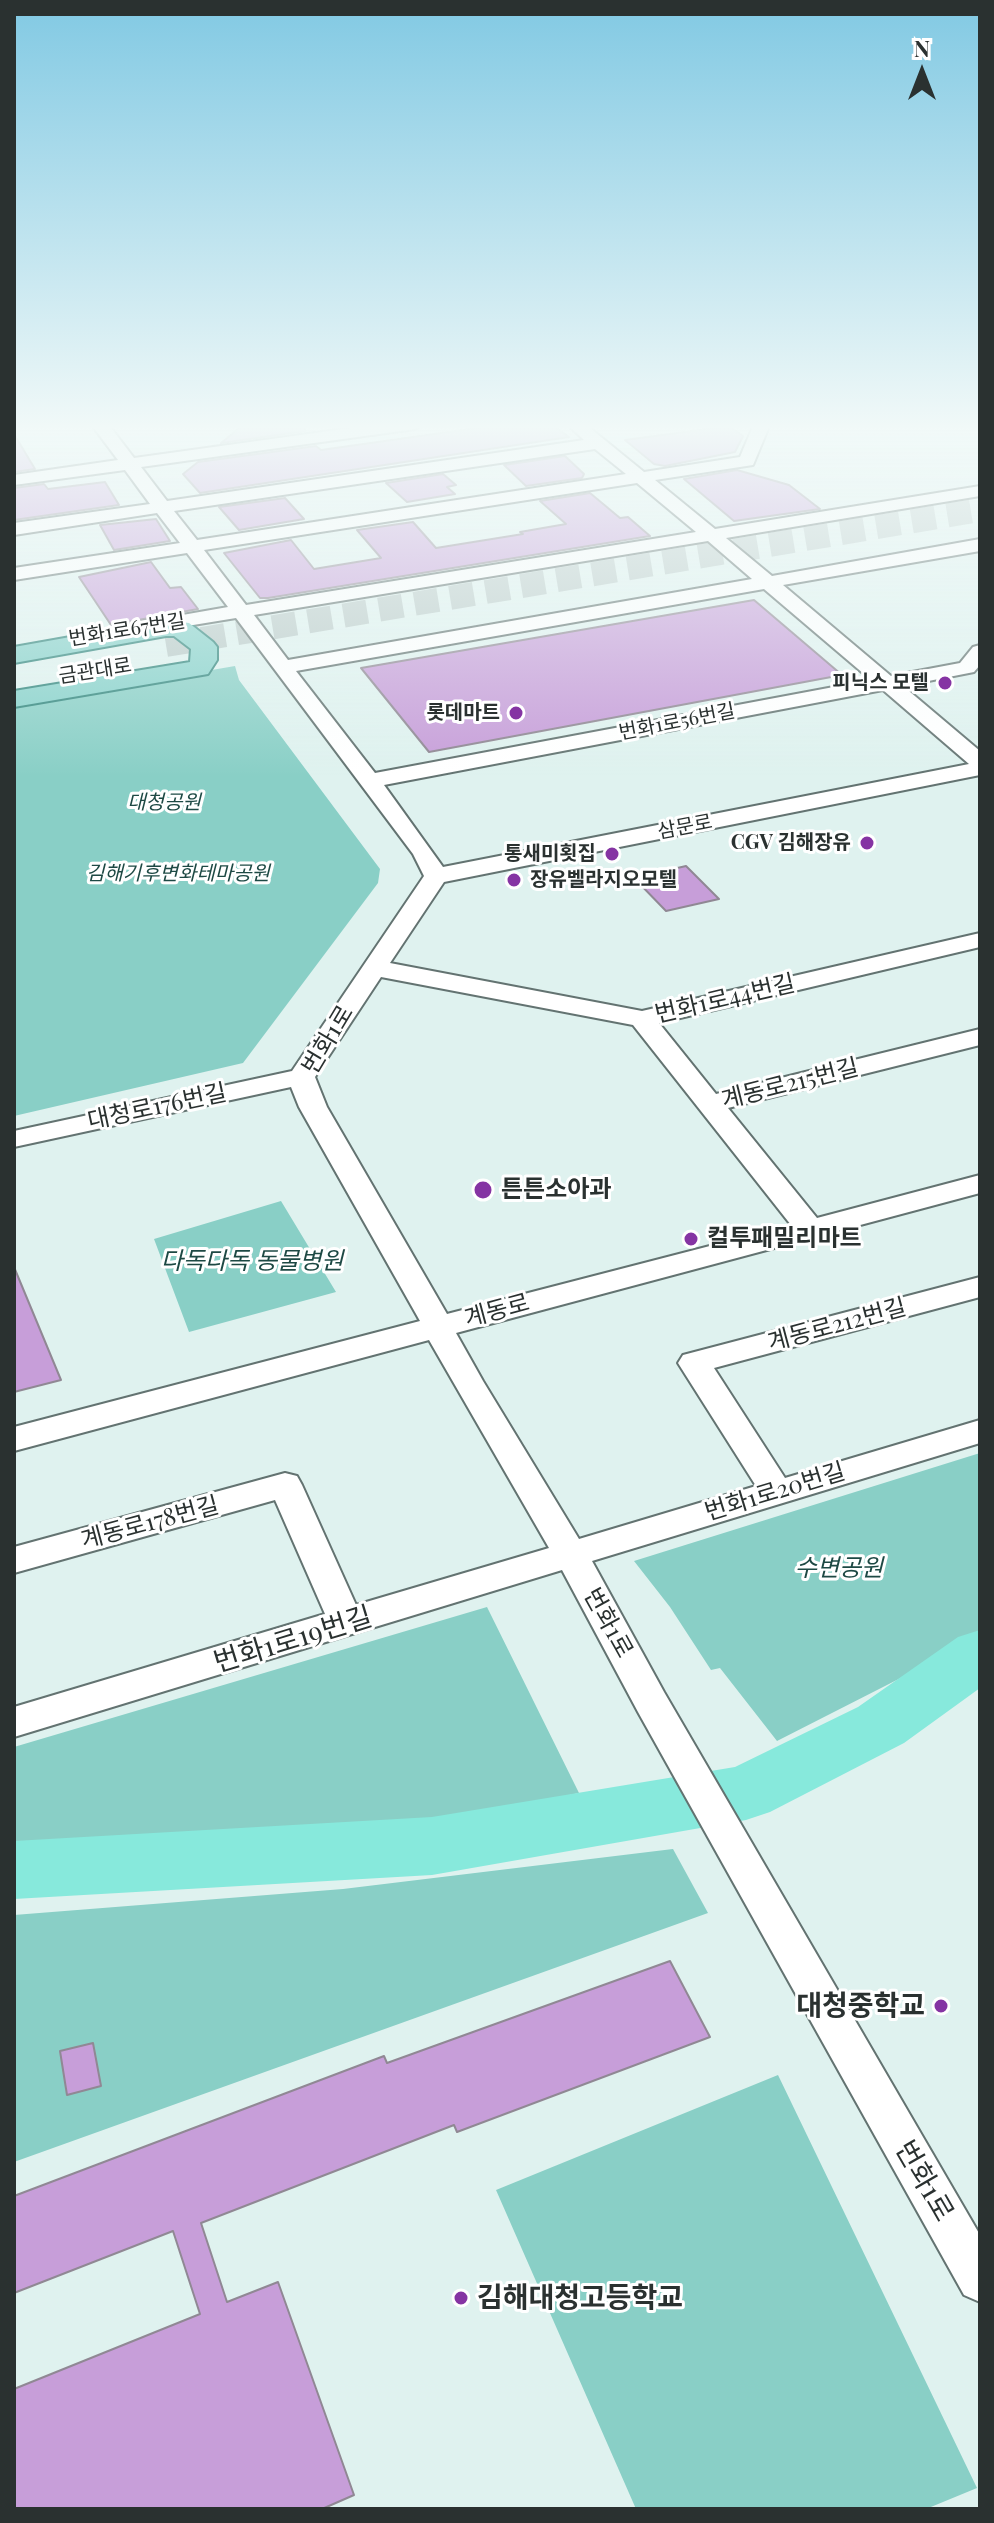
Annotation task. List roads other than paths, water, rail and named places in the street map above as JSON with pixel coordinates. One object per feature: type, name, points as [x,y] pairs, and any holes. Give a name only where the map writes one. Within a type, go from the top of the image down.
[{"type":"main road","points":[[14,655],[166,628],[180,628],[204,647],[204,660],[199,668],[14,699]]},
{"type":"main road","name":"금관대로","points":[[14,670],[171,652],[14,684]]},
{"type":"street","points":[[188,542],[424,853],[436,876]]},
{"type":"street","points":[[14,574],[226,542]]},
{"type":"street","name":"번화1로67번길","points":[[14,648],[671,542]]},
{"type":"street","points":[[720,542],[980,762]]},
{"type":"street","points":[[282,667],[980,545]]},
{"type":"street","name":"번화1로56번길","points":[[367,781],[967,668],[980,651]]},
{"type":"street","name":"삼문로","points":[[436,876],[980,768]]},
{"type":"street","name":"번화1로","points":[[436,876],[301,1077],[313,1107],[439,1327],[467,1382],[570,1553],[651,1702],[980,2279]]},
{"type":"street","name":"번화1로44번길","points":[[374,968],[642,1019],[980,940]]},
{"type":"street","points":[[642,1019],[709,1104]]},
{"type":"street","name":"계동로215번길","points":[[810,1229],[709,1104],[980,1037]]},
{"type":"street","name":"대청로176번길","points":[[14,1139],[301,1077]]},
{"type":"street","name":"계동로","points":[[14,1439],[980,1184]]},
{"type":"street","name":"계동로212번길","points":[[776,1491],[694,1363],[980,1287]]},
{"type":"street","name":"번화1로20번길","points":[[570,1553],[980,1431]]},
{"type":"street","name":"계동로178번길","points":[[14,1560],[285,1485],[347,1624]]},
{"type":"street","name":"번화1로19번길","points":[[14,1722],[347,1624],[570,1553]]},
{"type":"waterway","points":[[14,1870],[432,1846],[746,1793],[881,1725],[980,1654]]},
{"type":"tunnel","points":[[166,645],[789,542]]},
{"type":"place","name":"피닉스 모텔","points":[[945,683]]},
{"type":"place","name":"롯데마트","points":[[516,713]]},
{"type":"place","name":"CGV 김해장유","points":[[867,843]]},
{"type":"place","name":"통새미횟집","points":[[612,854]]},
{"type":"place","name":"장유벨라지오모텔","points":[[514,880]]},
{"type":"place","name":"튼튼소아과","points":[[483,1190]]},
{"type":"place","name":"컬투패밀리마트","points":[[691,1239]]},
{"type":"place","name":"대청중학교","points":[[941,2006]]},
{"type":"place","name":"김해대청고등학교","points":[[461,2298]]},
{"type":"park label","name":"대청공원","points":[[164,803]]},
{"type":"park label","name":"김해기후변화테마공원","points":[[178,874]]},
{"type":"park label","name":"다독다독 동물병원","points":[[252,1262]]},
{"type":"park label","name":"수변공원","points":[[839,1569]]}]
